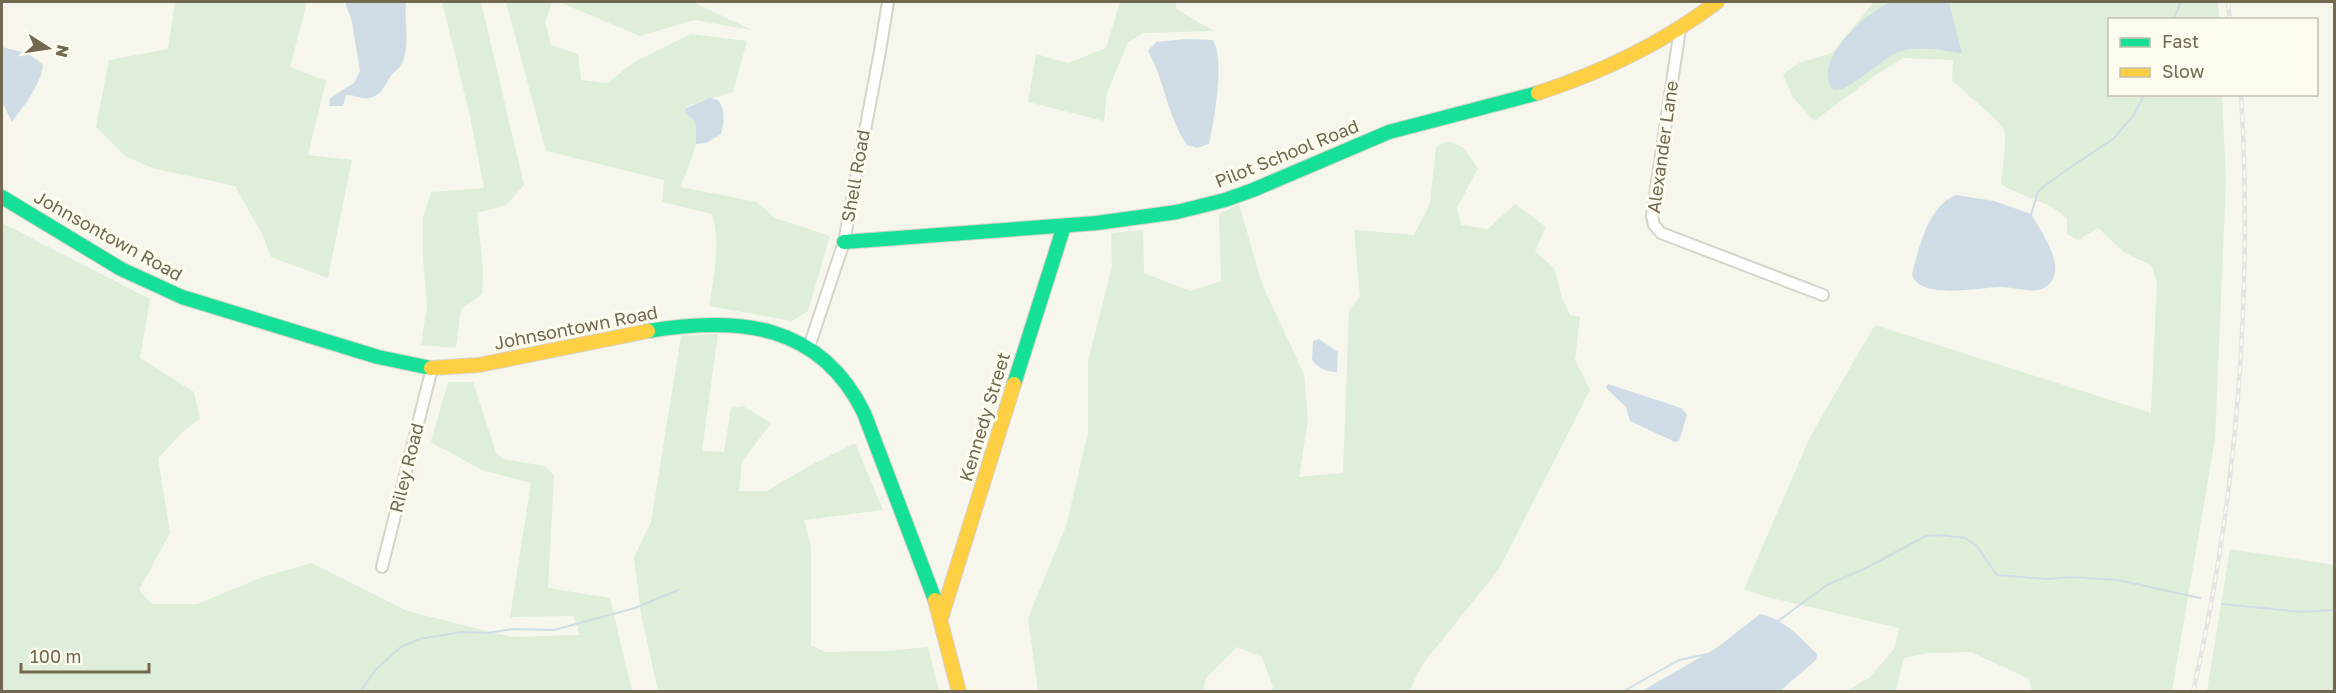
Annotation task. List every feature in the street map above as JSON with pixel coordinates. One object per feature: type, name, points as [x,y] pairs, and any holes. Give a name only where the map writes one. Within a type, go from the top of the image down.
[{"type":"street","name":"Shell Road","points":[[809,347],[844,242],[888,2]]},
{"type":"street","name":"Pilot School Road","points":[[844,242],[1064,226],[1153,216],[1208,205],[1236,196],[1380,136],[1416,124],[1497,106],[1593,73],[1639,53],[1680,29],[1717,2]]},
{"type":"street","name":"Alexander Lane","points":[[1680,29],[1652,216],[1654,225],[1661,233],[1823,295]]},
{"type":"street","name":"Johnsontown Road","points":[[2,197],[109,261],[160,288],[201,304],[309,336],[385,358],[432,368],[469,367],[666,328],[741,326],[779,334],[809,347],[831,364],[855,398],[898,500],[941,618],[959,692]]},
{"type":"street","name":"Kennedy Street","points":[[941,618],[1064,226]]},
{"type":"street","name":"Riley Road","points":[[382,567],[432,368]]},
{"type":"green space","points":[[175,2],[307,2],[290,67],[326,81],[308,155],[352,160],[328,278],[271,257],[263,236],[235,186],[152,168],[125,156],[96,127],[109,60],[168,49]]},
{"type":"green space","points":[[442,2],[481,2],[524,185],[506,205],[477,213],[483,268],[482,294],[461,309],[456,348],[421,345],[427,306],[423,258],[423,218],[431,192],[484,188],[469,112]]},
{"type":"green space","points":[[506,2],[552,2],[545,22],[551,45],[578,54],[581,80],[607,83],[636,61],[691,34],[747,41],[733,92],[687,106],[685,113],[695,123],[697,137],[693,155],[680,187],[757,202],[775,218],[830,236],[808,311],[792,321],[709,306],[716,248],[712,214],[662,202],[664,180],[546,151]]},
{"type":"green space","points":[[559,2],[693,2],[752,30],[694,20],[640,36]]},
{"type":"green space","points":[[1120,2],[1176,2],[1176,9],[1214,31],[1144,33],[1128,42],[1107,93],[1104,121],[1028,102],[1036,54],[1068,63],[1106,48]]},
{"type":"green space","points":[[1874,2],[2218,2],[2219,18],[2108,18],[2108,96],[2222,96],[2226,180],[2215,439],[2172,691],[2031,691],[2029,679],[1971,652],[1927,653],[1904,658],[1896,691],[1847,691],[1869,678],[1894,649],[1899,628],[1767,597],[1744,589],[1811,435],[1875,325],[2151,413],[2157,282],[2151,265],[2125,253],[2098,228],[2078,240],[2067,234],[2067,218],[2060,212],[2001,184],[2005,149],[2004,130],[1989,113],[1952,80],[1953,60],[1903,58],[1814,121],[1792,96],[1783,74],[1799,63],[1832,53]]},
{"type":"green space","points":[[1448,141],[1464,148],[1478,168],[1457,208],[1461,225],[1488,229],[1515,204],[1546,227],[1535,251],[1554,268],[1570,315],[1580,317],[1575,360],[1590,390],[1499,569],[1422,665],[1409,691],[1271,691],[1273,687],[1262,657],[1237,647],[1206,678],[1203,691],[1038,691],[1028,618],[1066,526],[1088,433],[1088,361],[1112,267],[1111,233],[1143,230],[1144,273],[1190,291],[1221,281],[1219,214],[1239,204],[1262,284],[1304,374],[1308,420],[1299,477],[1343,473],[1349,310],[1360,296],[1354,230],[1414,235],[1430,204],[1436,147]]},
{"type":"green space","points":[[2,223],[150,299],[140,358],[194,392],[200,419],[186,429],[158,458],[170,533],[139,590],[152,604],[197,604],[263,577],[312,563],[407,611],[511,637],[580,635],[573,616],[510,617],[531,483],[482,470],[431,442],[448,382],[473,382],[496,453],[503,459],[544,466],[554,475],[548,588],[610,598],[632,691],[2,691]]},
{"type":"green space","points":[[718,334],[702,451],[724,452],[731,408],[743,406],[771,423],[742,462],[739,491],[767,491],[809,466],[855,443],[883,510],[804,520],[811,547],[811,645],[825,652],[887,651],[928,647],[939,691],[658,691],[641,614],[634,557],[651,522],[681,336]]},
{"type":"green space","points":[[2230,549],[2334,565],[2334,691],[2207,691]]},
{"type":"shaded area","points":[[345,2],[406,2],[405,52],[399,67],[382,91],[373,97],[365,98],[346,95],[343,106],[329,106],[330,98],[354,83],[360,71],[352,22]]},
{"type":"shaded area","points":[[1891,2],[1949,2],[1962,53],[1924,48],[1901,51],[1884,60],[1857,81],[1833,90],[1828,78],[1829,65],[1835,52],[1844,39],[1868,16]]},
{"type":"shaded area","points":[[1186,39],[1213,40],[1218,61],[1217,91],[1209,144],[1197,148],[1187,145],[1180,134],[1148,51],[1156,42]]},
{"type":"shaded area","points":[[2,47],[29,54],[43,65],[35,88],[12,122],[2,102]]},
{"type":"shaded area","points":[[710,98],[718,100],[722,108],[721,134],[706,143],[696,144],[696,127],[685,113],[686,108]]},
{"type":"shaded area","points":[[1956,195],[1994,201],[2031,214],[2052,253],[2055,269],[2050,284],[2037,290],[2001,287],[1951,291],[1926,287],[1917,282],[1912,274],[1926,229],[1938,208],[1946,200]]},
{"type":"shaded area","points":[[1319,339],[1338,352],[1337,372],[1323,369],[1312,360],[1313,341]]},
{"type":"shaded area","points":[[1608,384],[1681,408],[1687,415],[1679,441],[1675,442],[1630,421],[1626,407],[1606,388]]},
{"type":"shaded area","points":[[1760,614],[1784,624],[1817,654],[1816,660],[1780,691],[1642,691],[1718,647]]},
{"type":"waterway","points":[[2174,18],[2181,2]]},
{"type":"waterway","points":[[2031,215],[2038,191],[2113,139],[2133,116],[2144,96]]},
{"type":"waterway","points":[[1778,621],[1827,585],[1864,569],[1926,536],[1940,535],[1965,538],[1976,545],[1997,575],[2048,579],[2071,577],[2118,580],[2200,598]]},
{"type":"waterway","points":[[360,692],[375,670],[401,647],[419,639],[462,632],[487,633],[513,629],[554,630],[635,608],[678,590]]},
{"type":"waterway","points":[[2222,604],[2302,612],[2334,610]]},
{"type":"waterway","points":[[1622,692],[1679,660],[1707,654]]},
{"type":"railway","points":[[2228,2],[2230,18]]},
{"type":"railway","points":[[2193,692],[2221,545],[2238,394],[2245,243],[2241,96]]},
{"type":"traffic: fast","points":[[844,242],[1097,223],[1177,212],[1225,200],[1253,190],[1389,132],[1538,93]]},
{"type":"traffic: fast","points":[[2,197],[121,269],[182,297],[378,357],[431,368]]},
{"type":"traffic: fast","points":[[1014,384],[1064,226]]},
{"type":"traffic: fast","points":[[648,331],[714,325],[744,327],[773,333],[800,344],[824,360],[846,383],[864,413],[935,600]]},
{"type":"traffic: slow","points":[[1538,93],[1586,76],[1632,55],[1675,31],[1717,2]]},
{"type":"traffic: slow","points":[[431,368],[479,365],[648,331]]},
{"type":"traffic: slow","points":[[941,618],[1014,384]]},
{"type":"traffic: slow","points":[[935,600],[959,692]]}]
